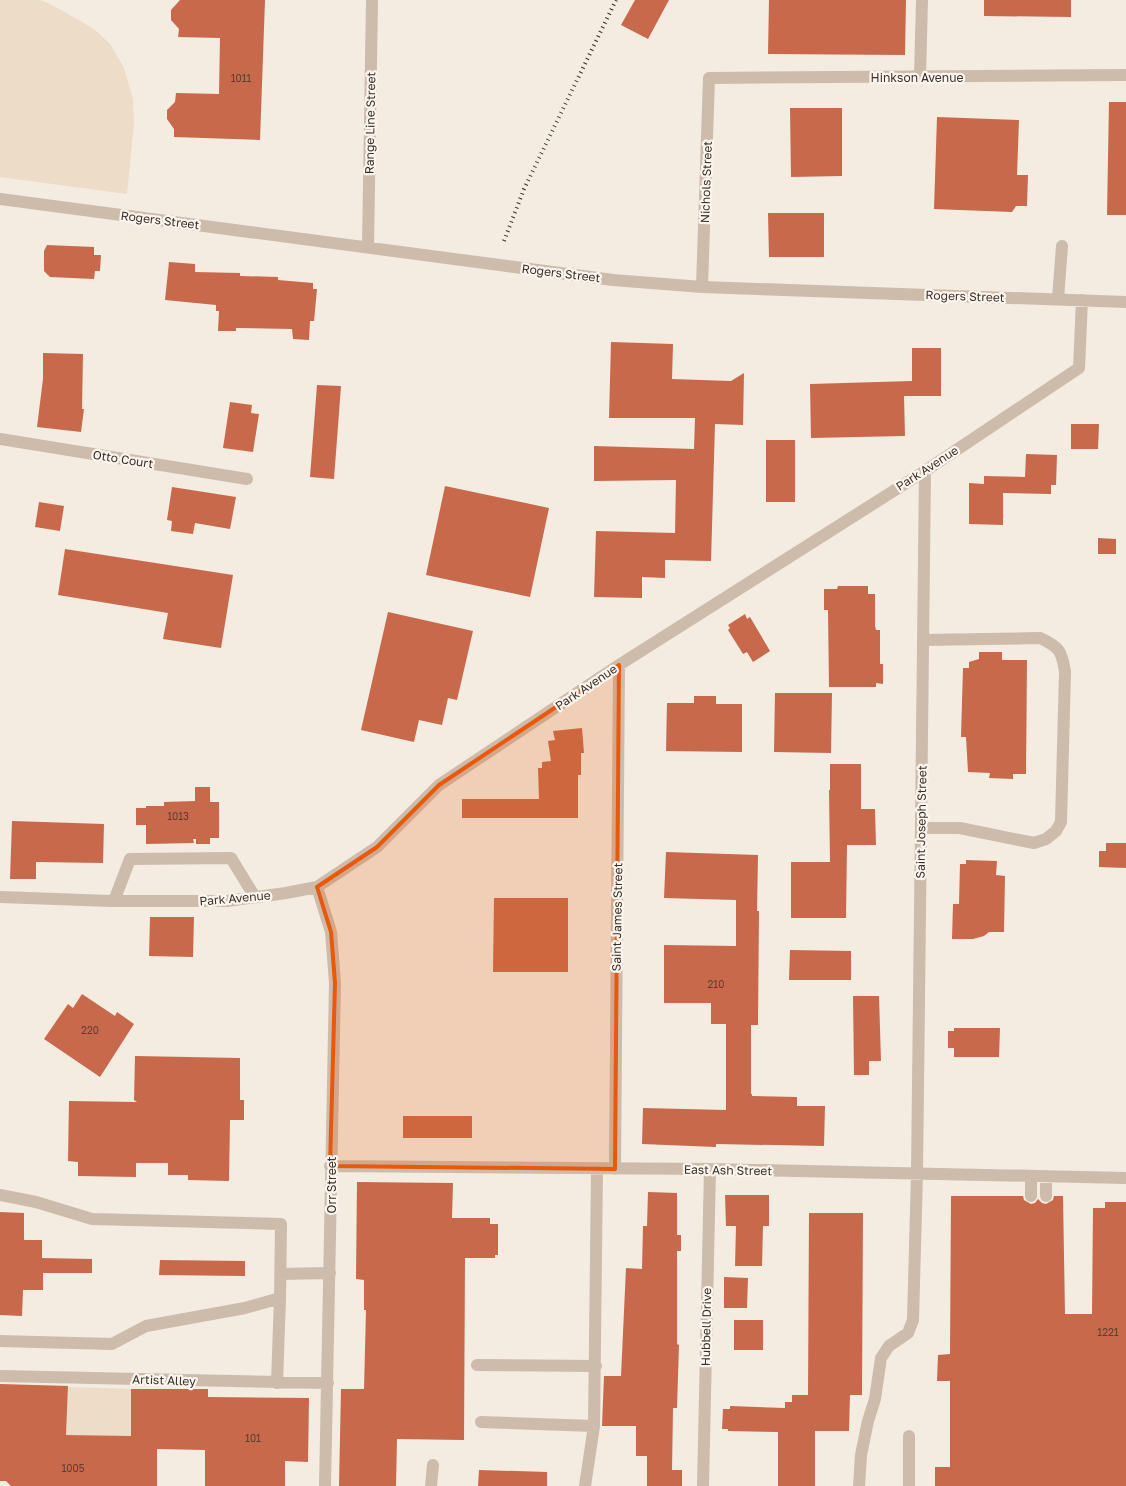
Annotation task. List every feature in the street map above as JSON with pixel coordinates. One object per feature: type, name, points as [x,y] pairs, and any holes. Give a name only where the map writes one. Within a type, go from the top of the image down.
[{"type":"street","name":"Range Line Street","points":[[368,247],[372,0]]},
{"type":"street","points":[[920,77],[922,0]]},
{"type":"street","name":"Hinkson Avenue","points":[[709,78],[1126,75]]},
{"type":"street","name":"Nichols Street","points":[[702,287],[709,78]]},
{"type":"street","name":"Rogers Street","points":[[0,199],[613,280],[702,287],[1126,302]]},
{"type":"street","points":[[1058,299],[1062,246]]},
{"type":"street","name":"Park Avenue","points":[[0,897],[114,901],[227,901],[317,887],[377,847],[438,785],[619,665],[925,470],[1079,368],[1082,300]]},
{"type":"street","name":"Otto Court","points":[[0,439],[247,479]]},
{"type":"street","name":"Saint Joseph Street","points":[[859,1486],[861,1455],[875,1399],[881,1358],[889,1346],[908,1333],[913,1320],[917,1174],[925,470]]},
{"type":"street","points":[[921,828],[960,828],[1034,843],[1046,839],[1056,831],[1061,822],[1065,672],[1063,655],[1054,644],[1040,638],[923,640]]},
{"type":"street","name":"Saint James Street","points":[[615,1169],[619,665]]},
{"type":"street","points":[[114,901],[130,859],[231,858],[255,897]]},
{"type":"street","name":"Orr Street","points":[[317,887],[331,932],[335,983],[325,1486]]},
{"type":"street","name":"East Ash Street","points":[[330,1166],[710,1169],[1126,1178]]},
{"type":"street","points":[[585,1486],[594,1426],[597,1168]]},
{"type":"street","name":"Hubbell Drive","points":[[703,1486],[710,1169]]},
{"type":"street","points":[[1031,1176],[1031,1196]]},
{"type":"street","points":[[1046,1176],[1046,1196]]},
{"type":"street","points":[[0,1195],[36,1202],[92,1220],[281,1224],[277,1383]]},
{"type":"street","points":[[280,1274],[330,1274]]},
{"type":"street","points":[[0,1341],[112,1344],[146,1326],[245,1308],[280,1298]]},
{"type":"street","points":[[477,1365],[596,1366]]},
{"type":"street","name":"Artist Alley","points":[[0,1376],[328,1383]]},
{"type":"street","points":[[481,1422],[594,1426]]},
{"type":"street","points":[[909,1436],[909,1486]]},
{"type":"street","points":[[431,1486],[432,1465]]},
{"type":"highlighted area","points":[[619,665],[615,1169],[330,1166],[335,983],[331,932],[317,887],[377,847],[439,785]]},
{"type":"shaded area","points":[[0,0],[40,0],[48,3],[95,30],[110,44],[124,68],[133,99],[134,123],[127,194],[0,177]]},
{"type":"shaded area","points":[[68,1387],[131,1389],[131,1437],[66,1435]]},
{"type":"building","points":[[180,0],[265,0],[260,140],[174,137],[174,129],[167,119],[167,110],[175,102],[176,93],[219,94],[220,38],[178,37],[179,29],[171,20],[171,10]]},
{"type":"building","points":[[635,0],[669,0],[648,39],[621,25]]},
{"type":"building","points":[[769,0],[906,0],[905,55],[768,54]]},
{"type":"building","points":[[984,0],[1071,0],[1071,17],[984,16]]},
{"type":"building","points":[[1109,102],[1126,102],[1126,215],[1107,215]]},
{"type":"building","points":[[790,108],[842,108],[842,176],[791,177]]},
{"type":"building","points":[[937,117],[1019,120],[1017,175],[1028,175],[1027,206],[1016,206],[1012,212],[934,209]]},
{"type":"building","points":[[768,213],[824,213],[824,257],[769,257]]},
{"type":"building","points":[[47,245],[94,247],[94,255],[101,255],[100,271],[95,271],[94,279],[50,277],[44,271],[44,251]]},
{"type":"building","points":[[169,262],[195,264],[195,272],[240,273],[240,276],[278,277],[278,280],[313,283],[313,289],[317,289],[314,321],[310,321],[309,340],[293,339],[292,329],[236,328],[236,331],[218,331],[219,311],[216,311],[216,305],[165,300]]},
{"type":"building","points":[[611,342],[673,344],[672,379],[731,381],[744,373],[743,425],[715,424],[711,561],[665,560],[665,578],[642,577],[642,598],[594,597],[596,531],[675,533],[676,480],[594,481],[594,446],[694,449],[695,418],[609,418]]},
{"type":"building","points":[[912,348],[941,348],[941,396],[904,396],[905,436],[811,438],[810,384],[912,381]]},
{"type":"building","points":[[43,353],[83,354],[82,409],[84,409],[81,432],[37,427],[43,379]]},
{"type":"building","points":[[317,385],[341,386],[334,479],[310,477]]},
{"type":"building","points":[[230,402],[252,405],[251,413],[259,414],[253,452],[223,448]]},
{"type":"building","points":[[1071,424],[1099,424],[1098,449],[1071,449]]},
{"type":"building","points":[[766,440],[795,440],[795,502],[766,502]]},
{"type":"building","points":[[1026,454],[1057,455],[1056,485],[1051,485],[1051,494],[1003,493],[1003,525],[969,524],[969,483],[984,484],[984,476],[1025,477]]},
{"type":"building","points":[[445,486],[549,508],[530,597],[426,575]]},
{"type":"building","points":[[172,487],[236,497],[230,529],[195,523],[193,534],[171,531],[172,521],[167,520]]},
{"type":"building","points":[[39,502],[64,506],[60,531],[35,527]]},
{"type":"building","points":[[1098,538],[1116,539],[1116,554],[1098,554]]},
{"type":"building","points":[[65,549],[233,575],[221,648],[163,639],[168,613],[58,595]]},
{"type":"building","points":[[838,586],[868,586],[868,594],[875,594],[875,626],[876,630],[880,630],[880,664],[883,664],[883,684],[876,683],[876,687],[829,687],[828,610],[824,610],[824,589],[837,589]]},
{"type":"building","points":[[388,612],[473,631],[457,700],[448,698],[442,725],[419,720],[414,742],[361,730]]},
{"type":"building","points":[[745,614],[747,619],[750,617],[770,651],[753,662],[747,652],[743,654],[728,630],[730,628],[728,625]]},
{"type":"building","points":[[979,652],[1002,652],[1002,660],[1027,660],[1026,774],[1013,774],[1013,779],[989,778],[990,773],[968,772],[966,737],[961,737],[963,668],[969,668],[969,662],[979,659]]},
{"type":"building","points":[[775,693],[832,693],[831,753],[774,752]]},
{"type":"building","points":[[694,696],[716,696],[716,704],[742,704],[742,752],[666,751],[667,703],[694,703]]},
{"type":"building","points":[[582,728],[584,753],[581,753],[581,775],[578,775],[578,818],[462,818],[462,799],[539,799],[538,768],[542,768],[542,762],[551,761],[548,741],[555,740],[553,731]]},
{"type":"building","points":[[830,764],[861,764],[861,809],[875,809],[876,845],[847,845],[846,918],[791,918],[791,862],[830,862]]},
{"type":"building","points":[[195,787],[210,787],[210,802],[219,802],[219,838],[210,838],[210,844],[196,844],[196,839],[193,839],[194,843],[146,844],[146,825],[136,825],[136,808],[164,806],[164,802],[195,801]]},
{"type":"building","points":[[12,821],[104,824],[103,863],[36,862],[36,879],[10,879]]},
{"type":"building","points":[[1106,843],[1126,843],[1126,868],[1099,867],[1099,851],[1106,851]]},
{"type":"building","points":[[666,852],[758,855],[758,1025],[751,1025],[751,1094],[752,1096],[797,1097],[797,1106],[825,1106],[824,1146],[716,1144],[716,1147],[642,1144],[643,1108],[726,1110],[726,1024],[711,1024],[711,1003],[664,1003],[664,945],[736,946],[736,900],[664,898]]},
{"type":"building","points":[[966,860],[997,861],[996,875],[1005,876],[1004,932],[989,932],[984,936],[973,939],[952,939],[953,904],[959,904],[960,864],[966,864]]},
{"type":"building","points":[[494,898],[568,898],[568,972],[493,972]]},
{"type":"building","points":[[150,917],[194,917],[193,957],[149,956]]},
{"type":"building","points":[[790,950],[851,951],[851,980],[789,980]]},
{"type":"building","points":[[82,994],[115,1016],[117,1012],[134,1024],[100,1077],[44,1039],[68,1004],[73,1008]]},
{"type":"building","points":[[853,996],[879,996],[881,1061],[869,1061],[869,1075],[854,1075]]},
{"type":"building","points":[[954,1028],[1000,1028],[999,1057],[954,1057],[954,1048],[948,1048],[948,1031],[954,1031]]},
{"type":"building","points":[[135,1056],[240,1058],[240,1100],[244,1100],[244,1120],[230,1120],[229,1181],[188,1180],[188,1175],[168,1175],[168,1163],[136,1163],[136,1177],[78,1176],[78,1162],[68,1161],[69,1101],[137,1102],[134,1100]]},
{"type":"building","points":[[403,1116],[472,1116],[472,1138],[403,1138]]},
{"type":"building","points":[[357,1182],[453,1183],[452,1218],[490,1218],[490,1224],[498,1224],[498,1255],[495,1255],[495,1258],[465,1258],[464,1440],[397,1439],[396,1486],[339,1486],[341,1389],[364,1389],[366,1310],[364,1310],[364,1280],[356,1279]]},
{"type":"building","points":[[648,1192],[677,1193],[677,1235],[681,1235],[681,1251],[677,1251],[677,1344],[679,1345],[677,1408],[673,1408],[672,1470],[682,1470],[682,1486],[647,1486],[647,1456],[636,1456],[636,1426],[602,1426],[604,1376],[621,1376],[626,1268],[642,1269],[643,1226],[647,1226]]},
{"type":"building","points":[[725,1195],[769,1195],[769,1226],[763,1226],[762,1266],[735,1266],[736,1226],[726,1226]]},
{"type":"building","points":[[951,1196],[1023,1196],[1024,1200],[1031,1204],[1035,1203],[1038,1199],[1046,1204],[1053,1200],[1054,1196],[1063,1196],[1065,1314],[1092,1314],[1093,1208],[1105,1208],[1105,1202],[1126,1202],[1126,1486],[935,1486],[935,1467],[950,1467],[950,1381],[937,1381],[938,1355],[950,1354]]},
{"type":"building","points":[[0,1212],[24,1213],[24,1240],[42,1240],[42,1258],[92,1259],[92,1273],[43,1273],[43,1290],[23,1290],[22,1316],[0,1315]]},
{"type":"building","points":[[809,1213],[863,1213],[862,1395],[850,1395],[849,1431],[815,1431],[815,1486],[778,1486],[778,1432],[728,1431],[728,1429],[722,1429],[723,1409],[730,1409],[730,1406],[785,1408],[785,1402],[792,1402],[792,1395],[808,1395]]},
{"type":"building","points":[[160,1260],[245,1261],[245,1276],[159,1275]]},
{"type":"building","points":[[724,1277],[748,1278],[747,1308],[724,1308]]},
{"type":"building","points":[[734,1320],[763,1320],[763,1350],[734,1350]]},
{"type":"building","points":[[0,1384],[68,1386],[66,1435],[131,1436],[131,1389],[208,1389],[208,1397],[309,1398],[308,1462],[285,1461],[285,1486],[205,1486],[205,1450],[157,1449],[157,1486],[11,1486],[6,1481],[0,1481]]},
{"type":"building","points":[[479,1470],[547,1472],[547,1486],[478,1486]]},
{"type":"railway","points":[[504,241],[524,189],[616,0]]}]
